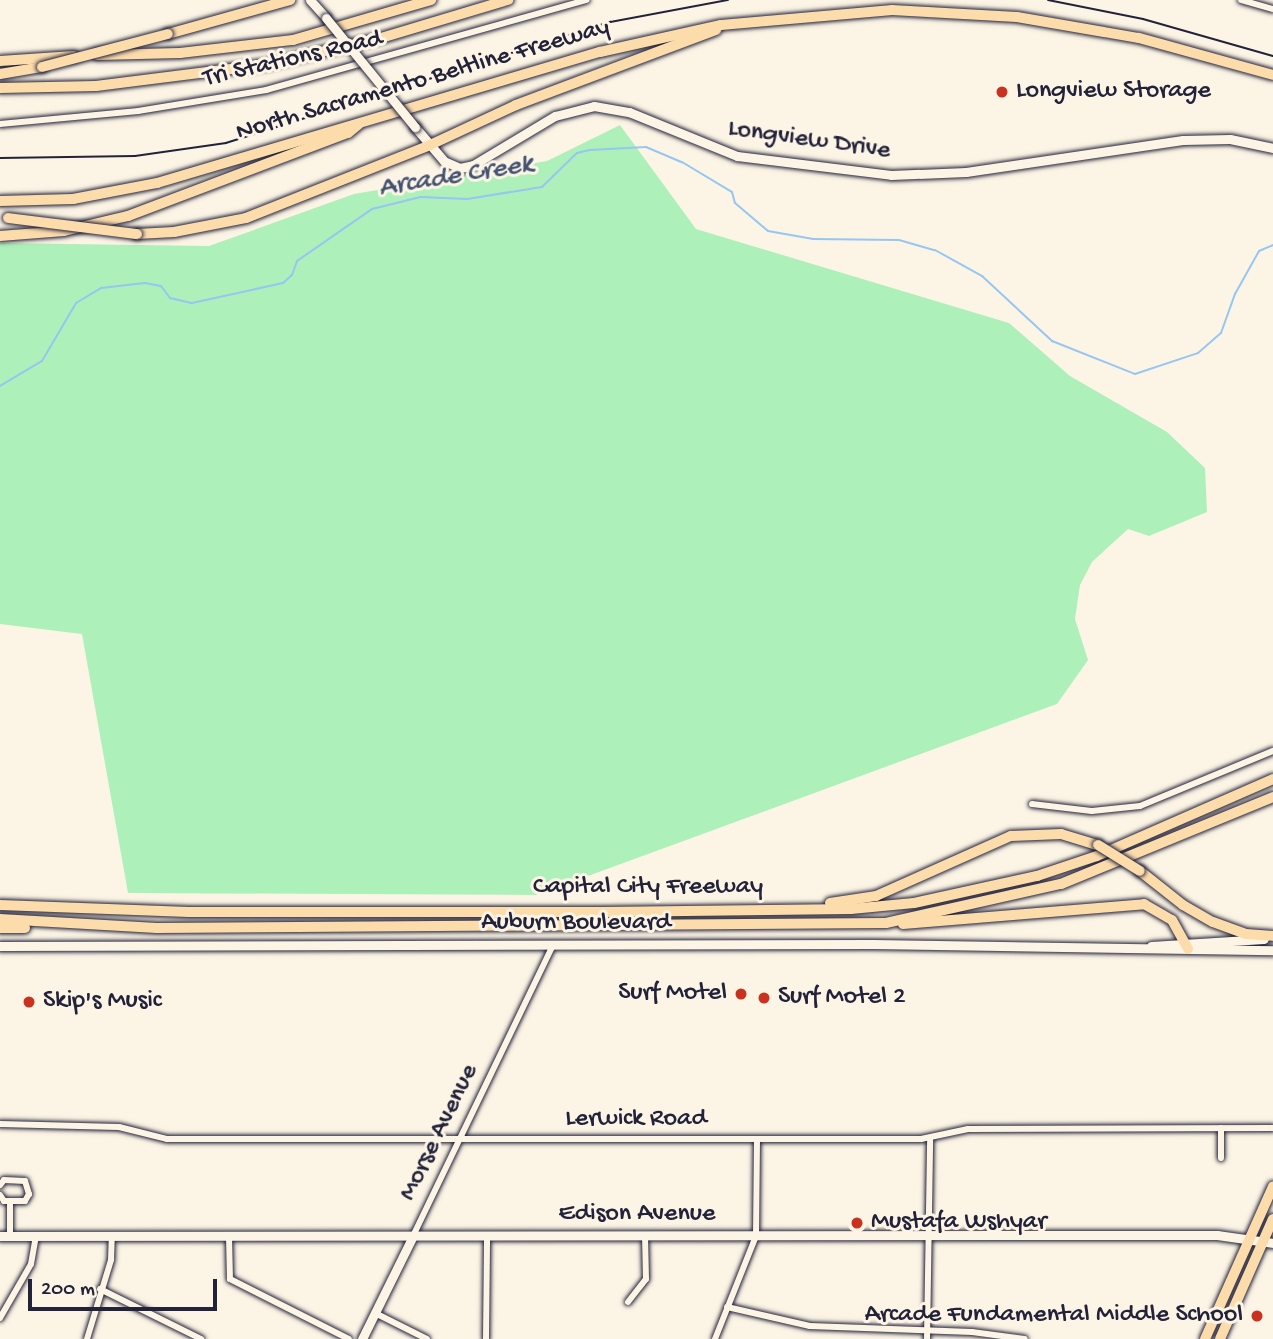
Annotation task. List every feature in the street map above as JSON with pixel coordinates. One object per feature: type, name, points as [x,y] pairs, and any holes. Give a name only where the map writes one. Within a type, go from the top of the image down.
[{"type":"highway","points":[[0,74],[48,66],[290,0]]},
{"type":"highway","points":[[0,61],[180,53],[293,40],[431,0]]},
{"type":"highway","name":"North Sacramento Beltline Freeway","points":[[5,88],[158,80],[269,64],[381,38],[508,0]]},
{"type":"highway","name":"North Sacramento Beltline Freeway","points":[[0,201],[73,199],[126,190],[652,37],[739,23],[892,10],[1017,17],[1139,38],[1273,75]]},
{"type":"highway","points":[[4,218],[137,234],[174,232],[246,218],[430,145],[551,91],[739,23]]},
{"type":"highway","points":[[0,236],[64,231],[128,216],[348,133],[364,120]]},
{"type":"highway","name":"Capital City Freeway","points":[[0,903],[18,907],[189,912],[748,910],[914,903],[1025,880],[1097,856],[1273,779]]},
{"type":"highway","name":"Capital City Freeway","points":[[0,919],[122,927],[886,923],[1061,884],[1273,797]]},
{"type":"highway","points":[[748,910],[876,896],[1011,836],[1060,834],[1098,845],[1140,871],[1183,905],[1213,922],[1245,934],[1273,937]]},
{"type":"highway","points":[[886,923],[928,925],[1128,903],[1159,910],[1172,920],[1187,946]]},
{"type":"highway","points":[[0,928],[122,927]]},
{"type":"main road","points":[[1205,1339],[1273,1186]]},
{"type":"main road","points":[[1220,1339],[1268,1241],[1273,1219]]},
{"type":"street","name":"Longview Drive","points":[[310,0],[430,145],[449,165],[467,168],[555,116],[594,106],[629,112],[737,156],[891,176],[966,172],[1183,140],[1230,139],[1273,148]]},
{"type":"street","name":"Tri Stations Road","points":[[0,124],[138,111],[266,90],[587,0]]},
{"type":"street","points":[[1241,0],[1273,9]]},
{"type":"street","points":[[1032,804],[1092,811],[1140,806],[1273,751]]},
{"type":"street","name":"Auburn Boulevard","points":[[1187,946],[1273,937]]},
{"type":"street","name":"Morse Avenue","points":[[362,1339],[554,945]]},
{"type":"street","name":"Auburn Boulevard","points":[[0,946],[1187,946],[1273,950]]},
{"type":"street","name":"Lerwick Road","points":[[0,1124],[119,1127],[167,1139],[930,1138],[968,1129],[1273,1128]]},
{"type":"street","points":[[1221,1128],[1221,1157]]},
{"type":"street","points":[[927,1339],[930,1138]]},
{"type":"street","points":[[715,1339],[756,1236],[757,1139]]},
{"type":"street","points":[[0,1185],[4,1180],[25,1181],[29,1186],[25,1200],[10,1201],[0,1195]]},
{"type":"street","points":[[5,1236],[10,1201]]},
{"type":"street","name":"Edison Avenue","points":[[5,1236],[930,1236],[1249,1238],[1268,1241]]},
{"type":"street","points":[[0,1318],[31,1264],[36,1236]]},
{"type":"street","points":[[87,1339],[111,1260],[112,1236]]},
{"type":"street","points":[[229,1236],[230,1279],[349,1339]]},
{"type":"street","points":[[486,1339],[487,1236]]},
{"type":"street","points":[[628,1302],[646,1279],[645,1236]]},
{"type":"street","points":[[100,1289],[201,1339]]},
{"type":"street","points":[[727,1307],[799,1325],[1025,1339]]},
{"type":"street","points":[[375,1313],[427,1339]]},
{"type":"green space","points":[[620,125],[696,229],[1009,323],[1070,376],[1167,432],[1205,468],[1207,512],[1149,536],[1128,529],[1092,562],[1080,585],[1075,619],[1088,660],[1057,704],[536,895],[128,893],[82,634],[0,624],[0,243],[209,246],[354,194],[547,161]]},
{"type":"waterway","name":"Arcade Creek","points":[[0,386],[42,361],[76,303],[101,288],[145,283],[161,286],[170,298],[192,303],[283,283],[292,275],[297,261],[372,209],[421,197],[467,199],[542,187],[577,153],[590,150],[646,147],[682,162],[732,192],[735,203],[768,231],[813,239],[899,240],[935,250],[982,276],[1052,341],[1135,374],[1198,353],[1221,333],[1235,294],[1259,251],[1273,245]]},
{"type":"tram line","points":[[0,158],[135,156],[226,143],[610,22],[728,0]]},
{"type":"tram line","points":[[1048,0],[1143,19],[1273,56]]},
{"type":"place","name":"Longview Storage","points":[[1002,92]]},
{"type":"place","name":"Surf Motel","points":[[741,994]]},
{"type":"place","name":"Surf Motel 2","points":[[764,998]]},
{"type":"place","name":"Skip's Music","points":[[29,1002]]},
{"type":"place","name":"Mustafa Wshyar","points":[[857,1223]]},
{"type":"place","name":"Arcade Fundamental Middle School","points":[[1257,1316]]}]
